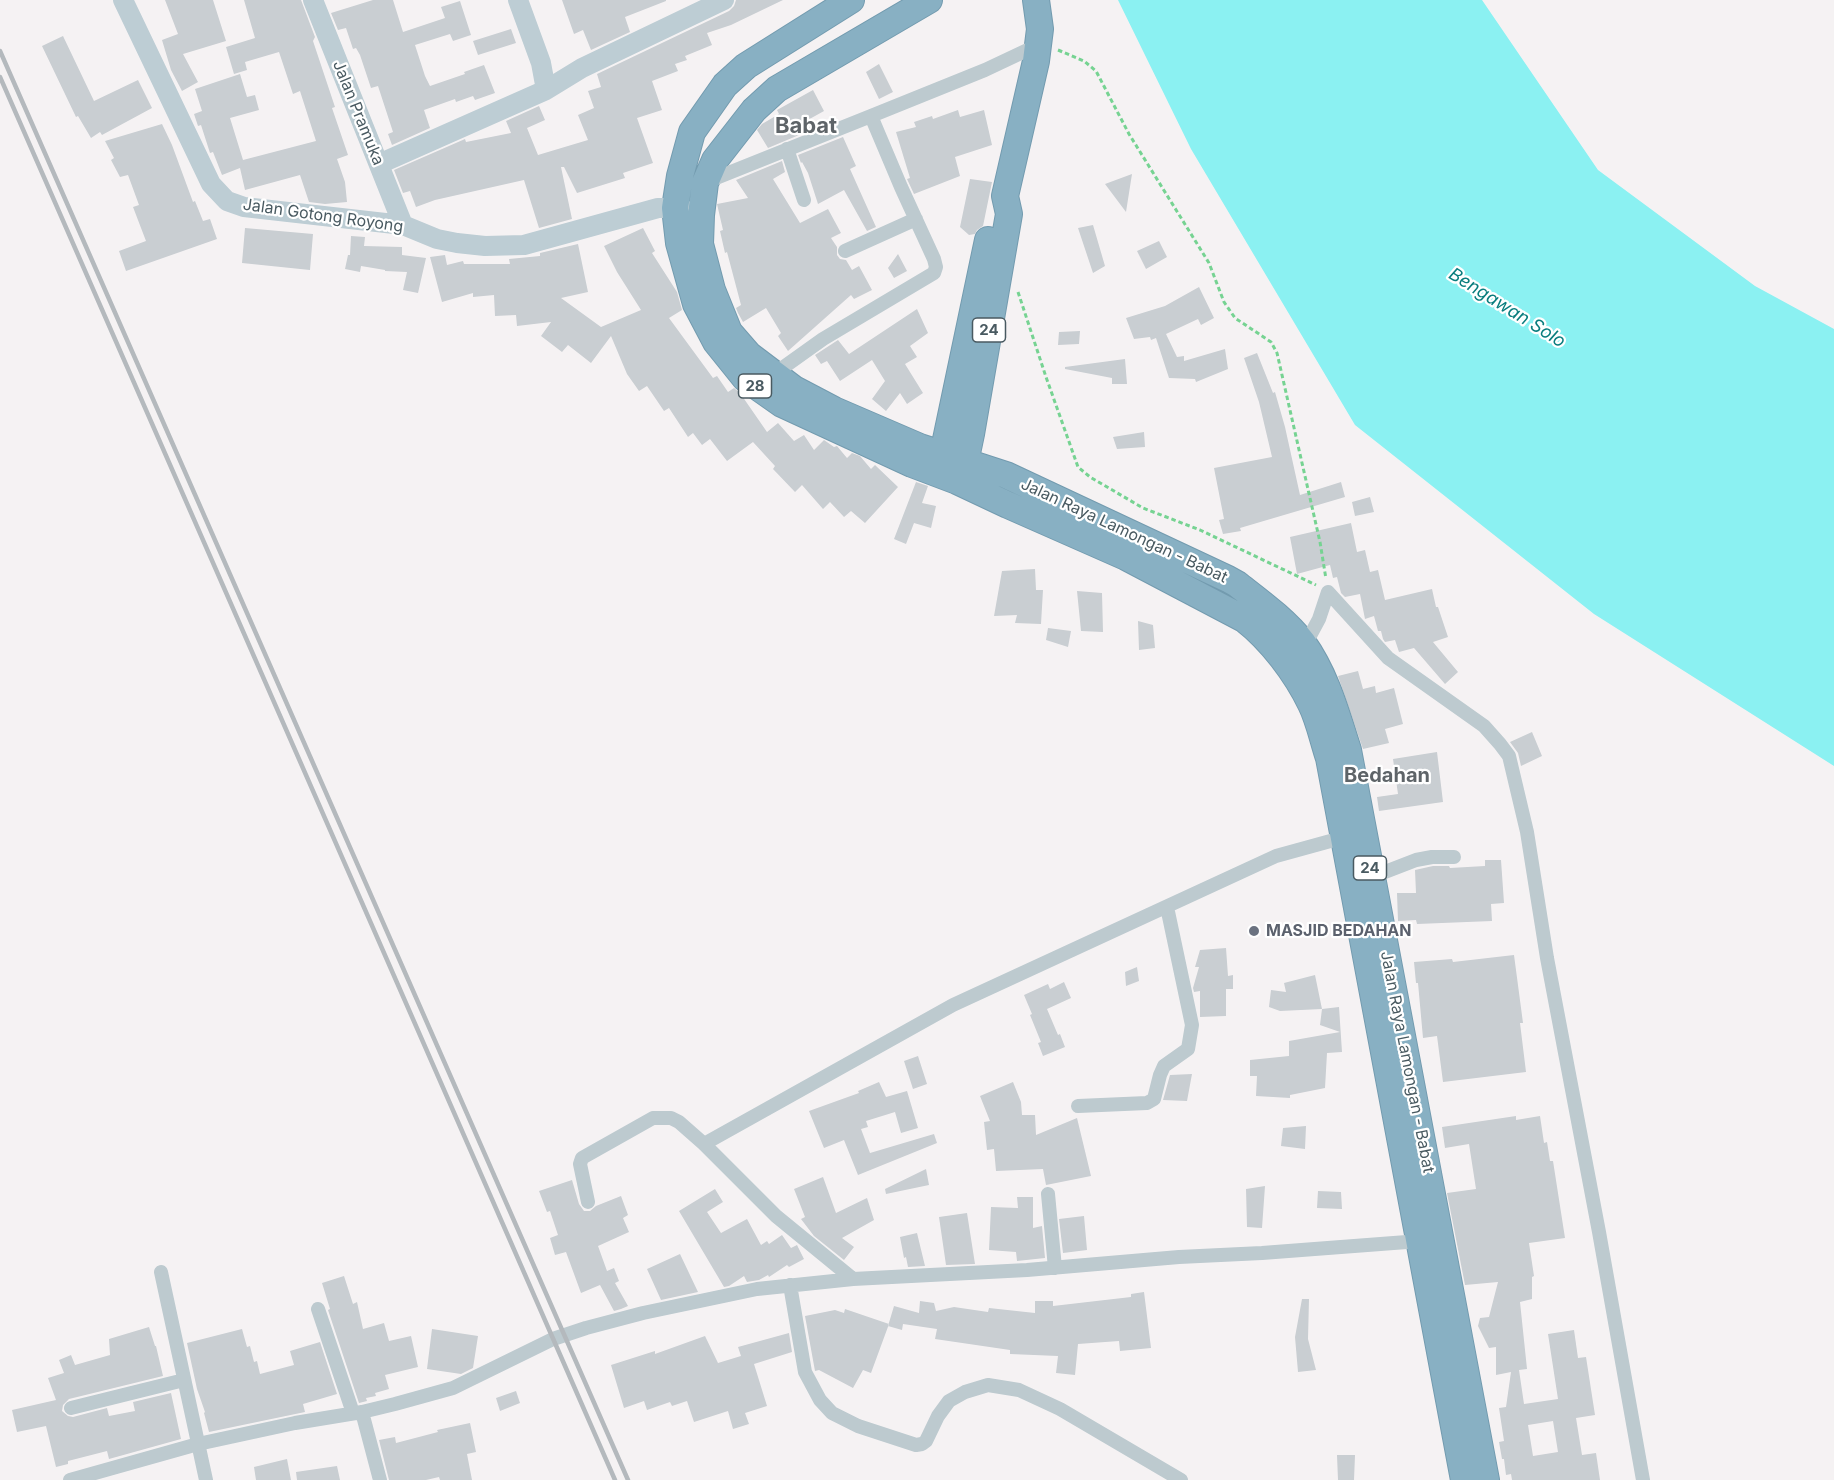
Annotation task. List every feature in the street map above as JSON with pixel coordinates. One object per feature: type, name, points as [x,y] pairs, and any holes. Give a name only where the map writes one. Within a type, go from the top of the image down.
[{"type":"highway","name":"28","points":[[851,0],[746,66],[725,85],[692,132],[680,176],[675,208],[680,243],[696,304],[716,342],[745,378],[782,404],[912,464],[950,467]]},
{"type":"highway","name":"28","points":[[929,0],[777,88],[754,110],[715,160],[705,183],[700,244],[712,290],[729,332],[749,355],[794,389],[834,410],[920,447],[950,467]]},
{"type":"highway","name":"24","points":[[950,467],[994,209],[1005,196],[1036,61],[1045,46],[1036,0]]},
{"type":"highway","name":"Jalan Raya Lamongan - Babat","points":[[950,467],[1006,475],[1228,579],[1286,625],[1305,647],[1324,679],[1348,750],[1486,1480]]},
{"type":"highway","name":"Jalan Raya Lamongan - Babat","points":[[950,467],[1008,505],[1126,557],[1231,610],[1256,628],[1282,658],[1312,705],[1329,758],[1345,837],[1464,1480]]},
{"type":"street","name":"Jalan Gotong Royong","points":[[123,0],[212,184],[227,201],[244,207],[403,225],[437,238],[485,246],[524,245],[657,208],[675,208]]},
{"type":"street","name":"Jalan Pramuka","points":[[314,0],[403,225]]},
{"type":"street","points":[[518,0],[540,63],[546,90]]},
{"type":"street","points":[[379,164],[546,90],[582,68],[724,0]]},
{"type":"street","points":[[705,183],[1045,46]]},
{"type":"street","points":[[774,374],[823,339],[934,273],[936,267],[934,259],[871,116]]},
{"type":"street","points":[[787,149],[804,200]]},
{"type":"street","points":[[675,208],[701,215]]},
{"type":"street","points":[[845,250],[916,219]]},
{"type":"street","points":[[1305,647],[1319,619],[1328,592],[1388,658],[1484,726],[1509,756],[1527,832],[1547,958],[1643,1480]]},
{"type":"street","points":[[704,1144],[953,1005],[1276,856],[1345,837]]},
{"type":"street","points":[[1372,877],[1416,860],[1454,857]]},
{"type":"street","points":[[1078,1106],[1152,1101],[1164,1066],[1188,1049],[1192,1025],[1167,907]]},
{"type":"street","points":[[588,1202],[581,1160],[653,1118],[671,1118],[679,1122],[704,1144],[776,1216],[853,1279]]},
{"type":"street","points":[[1048,1194],[1055,1268]]},
{"type":"street","points":[[70,1480],[198,1444],[295,1423],[357,1413],[453,1388],[553,1339],[586,1328],[643,1313],[757,1289],[853,1279],[1055,1268],[1179,1257],[1420,1241]]},
{"type":"street","points":[[161,1272],[206,1480]]},
{"type":"street","points":[[790,1285],[805,1372],[820,1400],[832,1413],[858,1426],[916,1445],[922,1444],[949,1401],[980,1387],[998,1386],[1019,1390],[1060,1409],[1181,1480]]},
{"type":"street","points":[[318,1309],[380,1480]]},
{"type":"street","points":[[71,1408],[184,1380]]},
{"type":"path","points":[[1045,46],[1084,61],[1096,71],[1130,134],[1209,263],[1224,302],[1235,318],[1271,342],[1277,353],[1320,542],[1328,592]]},
{"type":"path","points":[[1017,288],[1078,467],[1090,477],[1143,508],[1200,530],[1309,580],[1328,592]]},
{"type":"water","name":"Bengawan Solo","points":[[1118,0],[1482,0],[1598,170],[1755,286],[1834,329],[1834,766],[1594,614],[1355,425],[1191,149]]},
{"type":"building","points":[[165,0],[213,0],[226,41],[183,54],[198,82],[182,91],[171,70],[162,40],[178,34]]},
{"type":"building","points":[[244,0],[301,0],[315,37],[313,41],[348,155],[337,159],[345,182],[347,202],[325,204],[309,202],[300,175],[245,190],[240,168],[222,175],[213,152],[210,153],[201,125],[198,126],[194,114],[202,111],[195,89],[240,74],[247,97],[255,95],[259,110],[230,118],[243,160],[316,141],[300,91],[293,94],[279,52],[245,62],[247,70],[234,74],[226,47],[255,38]]},
{"type":"building","points":[[373,0],[393,0],[403,32],[445,18],[441,7],[460,1],[471,35],[453,41],[450,34],[415,45],[425,76],[430,86],[484,65],[495,93],[475,100],[473,96],[456,102],[455,99],[424,110],[430,128],[392,145],[388,134],[393,132],[378,86],[371,88],[360,55],[356,48],[353,49],[346,28],[338,30],[331,13]]},
{"type":"building","points":[[562,0],[666,1],[625,17],[630,32],[591,50],[583,30],[574,34]]},
{"type":"building","points":[[736,0],[783,0],[731,25],[707,33],[712,45],[685,56],[687,60],[675,64],[678,71],[652,81],[662,110],[637,118],[653,163],[623,173],[625,178],[577,193],[564,167],[561,167],[572,219],[539,228],[524,180],[435,200],[416,207],[410,191],[403,193],[394,170],[465,139],[466,142],[511,133],[506,121],[539,106],[545,120],[527,128],[538,155],[588,140],[578,115],[594,108],[588,91],[601,87],[597,74],[729,11]]},
{"type":"building","points":[[511,29],[516,43],[478,55],[473,41]]},
{"type":"building","points":[[63,36],[94,101],[138,80],[152,108],[102,135],[100,132],[91,138],[78,116],[76,117],[42,46]]},
{"type":"building","points":[[879,64],[893,92],[879,99],[866,72]]},
{"type":"building","points":[[813,90],[824,111],[806,121],[811,130],[768,148],[757,130],[762,124],[779,114],[777,110]]},
{"type":"building","points":[[958,110],[960,117],[984,110],[992,145],[955,157],[960,176],[914,194],[907,179],[910,178],[896,132],[916,127],[914,122],[932,116],[933,119]]},
{"type":"building","points":[[162,124],[193,202],[195,201],[203,221],[210,219],[217,239],[126,271],[119,251],[146,241],[133,207],[139,205],[128,175],[120,177],[105,141]]},
{"type":"building","points":[[843,137],[856,166],[850,169],[876,227],[867,231],[844,190],[818,204],[808,173],[798,155]]},
{"type":"building","points":[[782,161],[785,172],[773,179],[800,223],[828,209],[841,233],[831,238],[837,247],[837,255],[840,259],[846,260],[852,270],[859,266],[872,290],[854,299],[851,295],[788,351],[778,336],[781,333],[766,308],[743,322],[738,313],[736,308],[741,305],[727,252],[725,253],[717,204],[748,198],[736,180]]},
{"type":"building","points":[[1132,174],[1126,212],[1105,184]]},
{"type":"building","points":[[970,179],[992,182],[983,226],[975,234],[969,235],[960,227]]},
{"type":"building","points":[[1093,225],[1105,266],[1093,273],[1078,228]]},
{"type":"building","points":[[245,228],[313,234],[310,270],[242,263]]},
{"type":"building","points":[[643,228],[655,251],[652,253],[677,292],[682,310],[669,318],[713,378],[717,376],[728,392],[734,388],[740,393],[767,432],[778,423],[794,441],[804,435],[814,450],[824,440],[834,447],[837,446],[847,458],[852,453],[860,456],[871,469],[875,465],[898,487],[865,523],[851,511],[844,517],[830,502],[823,509],[802,485],[795,492],[773,469],[775,466],[753,442],[727,461],[710,439],[702,445],[693,433],[688,437],[669,408],[664,411],[647,386],[639,391],[627,374],[611,336],[591,363],[568,345],[562,352],[541,336],[551,322],[517,326],[516,315],[495,316],[494,295],[473,297],[473,293],[442,302],[430,257],[445,255],[447,265],[463,261],[464,264],[510,264],[509,259],[540,256],[540,253],[578,244],[588,292],[561,298],[601,327],[641,310],[604,246]]},
{"type":"building","points":[[351,236],[365,237],[364,246],[402,247],[402,255],[426,258],[418,293],[403,290],[407,272],[385,271],[361,266],[360,272],[345,269],[348,255],[350,255]]},
{"type":"building","points":[[1159,241],[1167,257],[1146,269],[1137,251]]},
{"type":"building","points":[[898,254],[907,271],[894,278],[888,268]]},
{"type":"building","points":[[1199,287],[1214,318],[1201,325],[1198,319],[1166,334],[1177,357],[1184,356],[1184,361],[1225,349],[1228,369],[1196,382],[1195,379],[1169,378],[1156,338],[1134,339],[1126,318],[1165,306]]},
{"type":"building","points":[[917,309],[928,333],[910,346],[917,357],[905,364],[923,393],[907,404],[900,393],[886,411],[872,399],[885,381],[872,360],[840,381],[827,361],[821,364],[815,355],[838,340],[849,354]]},
{"type":"building","points":[[1080,331],[1079,344],[1058,345],[1059,332]]},
{"type":"building","points":[[1257,353],[1273,393],[1275,392],[1300,495],[1341,482],[1345,497],[1240,528],[1241,531],[1223,534],[1219,520],[1224,519],[1214,468],[1272,457],[1259,402],[1244,358]]},
{"type":"building","points":[[1125,359],[1127,384],[1112,384],[1112,378],[1065,369],[1065,367]]},
{"type":"building","points":[[1144,432],[1145,447],[1117,449],[1113,437]]},
{"type":"building","points":[[916,482],[928,486],[922,503],[936,506],[931,528],[914,523],[906,544],[894,539]]},
{"type":"building","points":[[1370,497],[1374,512],[1355,516],[1352,502]]},
{"type":"building","points":[[1351,523],[1357,552],[1365,550],[1370,572],[1378,570],[1385,600],[1432,589],[1436,607],[1438,607],[1448,637],[1433,642],[1458,672],[1445,684],[1414,648],[1399,652],[1395,640],[1385,642],[1381,631],[1378,631],[1374,616],[1365,619],[1360,594],[1345,597],[1341,593],[1337,577],[1333,578],[1330,565],[1297,574],[1290,537]]},
{"type":"building","points":[[1035,569],[1036,590],[1043,590],[1041,624],[1015,623],[1017,615],[994,616],[1002,571]]},
{"type":"building","points":[[1077,591],[1102,593],[1103,632],[1081,631]]},
{"type":"building","points":[[1138,621],[1153,625],[1155,648],[1139,650]]},
{"type":"building","points":[[1048,628],[1071,631],[1068,647],[1046,640]]},
{"type":"building","points":[[1358,671],[1363,689],[1375,686],[1376,693],[1394,688],[1403,724],[1385,729],[1389,743],[1363,749],[1338,676]]},
{"type":"building","points":[[1532,732],[1542,756],[1521,766],[1518,753],[1510,742]]},
{"type":"building","points":[[1437,752],[1443,802],[1379,811],[1377,797],[1398,794],[1393,759]]},
{"type":"building","points":[[1485,860],[1501,860],[1504,903],[1491,904],[1492,921],[1417,924],[1416,920],[1398,921],[1397,893],[1416,893],[1415,870],[1433,866],[1449,866],[1450,868],[1485,866]]},
{"type":"building","points":[[1226,948],[1228,976],[1233,975],[1233,989],[1226,989],[1226,1016],[1200,1017],[1200,991],[1194,992],[1193,988],[1199,967],[1195,967],[1200,950]]},
{"type":"building","points":[[1514,955],[1523,1023],[1520,1023],[1526,1072],[1443,1082],[1437,1036],[1423,1038],[1414,962],[1452,959],[1453,962]]},
{"type":"building","points":[[1137,967],[1139,981],[1126,986],[1125,972]]},
{"type":"building","points":[[1315,975],[1322,1009],[1280,1011],[1269,1007],[1271,990],[1286,992],[1284,983]]},
{"type":"building","points":[[1064,982],[1071,998],[1047,1009],[1065,1047],[1043,1056],[1038,1043],[1041,1042],[1024,995],[1048,984],[1050,989]]},
{"type":"building","points":[[1339,1007],[1342,1052],[1327,1053],[1325,1088],[1290,1095],[1290,1098],[1256,1096],[1257,1076],[1250,1076],[1250,1060],[1289,1056],[1289,1041],[1340,1032],[1320,1025],[1322,1009]]},
{"type":"building","points":[[918,1056],[927,1084],[913,1089],[904,1061]]},
{"type":"building","points":[[1192,1074],[1187,1101],[1163,1100],[1170,1075]]},
{"type":"building","points":[[879,1082],[886,1097],[907,1091],[918,1128],[901,1133],[895,1112],[866,1121],[868,1127],[861,1129],[870,1153],[934,1134],[937,1143],[858,1175],[844,1140],[824,1148],[809,1111],[859,1093],[858,1091]]},
{"type":"building","points":[[1013,1082],[1021,1102],[1022,1115],[1035,1115],[1036,1135],[1077,1118],[1091,1176],[1046,1185],[1043,1169],[996,1171],[994,1149],[987,1150],[984,1122],[990,1121],[980,1096]]},
{"type":"building","points":[[1516,1116],[1516,1120],[1540,1116],[1544,1143],[1547,1142],[1550,1161],[1553,1161],[1565,1238],[1529,1243],[1534,1276],[1532,1277],[1532,1299],[1520,1302],[1527,1369],[1519,1370],[1524,1404],[1558,1399],[1548,1334],[1574,1330],[1578,1358],[1586,1357],[1595,1415],[1576,1418],[1582,1455],[1596,1453],[1600,1480],[1512,1480],[1511,1474],[1506,1475],[1499,1442],[1504,1441],[1499,1408],[1506,1407],[1511,1372],[1496,1375],[1496,1347],[1489,1348],[1478,1326],[1480,1318],[1489,1317],[1498,1282],[1465,1285],[1447,1193],[1476,1189],[1469,1144],[1445,1148],[1442,1127]],"holes":[[[1553,1421],[1558,1452],[1533,1456],[1528,1425]]]},
{"type":"building","points":[[1306,1126],[1305,1149],[1281,1146],[1283,1128]]},
{"type":"building","points":[[926,1169],[929,1185],[886,1194],[885,1189]]},
{"type":"building","points":[[823,1177],[836,1213],[867,1198],[874,1220],[842,1238],[854,1247],[844,1260],[814,1236],[801,1219],[805,1217],[794,1189]]},
{"type":"building","points":[[572,1180],[579,1204],[584,1211],[590,1211],[596,1206],[621,1196],[628,1215],[623,1218],[629,1232],[598,1246],[607,1271],[614,1268],[619,1281],[615,1283],[628,1306],[621,1309],[614,1311],[600,1285],[581,1293],[566,1252],[555,1255],[550,1238],[558,1235],[550,1211],[547,1212],[539,1191]]},
{"type":"building","points":[[1265,1186],[1262,1228],[1247,1227],[1246,1189]]},
{"type":"building","points":[[715,1189],[723,1202],[707,1212],[721,1233],[747,1219],[761,1245],[767,1241],[769,1244],[782,1235],[791,1248],[797,1245],[804,1259],[789,1267],[787,1265],[769,1277],[768,1275],[759,1280],[747,1282],[744,1276],[724,1287],[679,1211]]},
{"type":"building","points":[[1318,1191],[1341,1192],[1342,1209],[1317,1208]]},
{"type":"building","points":[[1017,1197],[1033,1197],[1033,1228],[1042,1226],[1045,1258],[1017,1261],[1016,1252],[989,1250],[991,1207],[1018,1208]]},
{"type":"building","points":[[967,1213],[975,1264],[946,1265],[939,1217]]},
{"type":"building","points":[[1084,1216],[1087,1250],[1063,1253],[1059,1219]]},
{"type":"building","points":[[917,1233],[925,1266],[908,1267],[900,1237]]},
{"type":"building","points":[[680,1254],[698,1292],[661,1300],[647,1269]]},
{"type":"building","points":[[344,1276],[353,1304],[357,1302],[363,1329],[384,1323],[389,1341],[411,1336],[418,1367],[385,1375],[389,1389],[375,1393],[376,1396],[366,1398],[367,1401],[359,1403],[328,1310],[330,1309],[322,1283]]},
{"type":"building","points":[[1144,1292],[1151,1348],[1120,1351],[1119,1341],[1078,1344],[1075,1375],[1056,1373],[1058,1356],[1010,1354],[1010,1350],[935,1339],[937,1329],[903,1324],[902,1330],[888,1326],[894,1306],[919,1313],[920,1301],[934,1303],[936,1311],[954,1307],[988,1312],[989,1308],[1035,1313],[1035,1301],[1053,1301],[1053,1306],[1131,1297],[1131,1294]]},
{"type":"building","points":[[1302,1299],[1309,1299],[1308,1339],[1316,1370],[1298,1372],[1295,1337]]},
{"type":"building","points":[[845,1309],[889,1324],[871,1373],[863,1370],[853,1388],[819,1370],[815,1371],[805,1316],[835,1310],[844,1313]]},
{"type":"building","points":[[149,1327],[163,1376],[69,1399],[63,1405],[62,1411],[73,1417],[107,1408],[109,1416],[135,1411],[133,1402],[171,1393],[181,1439],[109,1459],[107,1451],[68,1461],[68,1464],[56,1467],[46,1426],[17,1432],[12,1410],[56,1400],[48,1378],[64,1373],[59,1360],[71,1355],[75,1365],[110,1355],[109,1339]]},
{"type":"building","points":[[242,1329],[254,1362],[257,1361],[260,1374],[294,1365],[290,1351],[320,1342],[337,1394],[303,1404],[305,1412],[209,1432],[187,1343]]},
{"type":"building","points":[[432,1329],[478,1336],[473,1368],[461,1374],[427,1369]]},
{"type":"building","points":[[789,1333],[792,1352],[754,1364],[767,1406],[745,1413],[749,1424],[733,1429],[728,1411],[694,1422],[687,1401],[672,1406],[670,1402],[647,1410],[644,1401],[624,1408],[611,1365],[655,1351],[655,1354],[705,1336],[718,1363],[741,1356],[738,1347]]},
{"type":"building","points":[[516,1391],[520,1403],[500,1411],[496,1398]]},
{"type":"building","points":[[470,1423],[476,1452],[467,1454],[472,1480],[440,1480],[439,1477],[426,1480],[389,1480],[379,1440],[395,1437],[396,1443],[438,1432],[437,1430]]},
{"type":"building","points":[[1337,1455],[1355,1455],[1354,1480],[1338,1480]]},
{"type":"building","points":[[287,1459],[291,1480],[256,1480],[254,1467]]},
{"type":"building","points":[[337,1466],[340,1480],[297,1480],[296,1472]]},
{"type":"railway","points":[[0,51],[628,1480]]},
{"type":"railway","points":[[0,77],[615,1480]]},
{"type":"place","name":"MASJID BEDAHAN","points":[[1254,931]]},
{"type":"district","name":"Babat","points":[[806,126]]},
{"type":"district","name":"Bedahan","points":[[1387,776]]}]
